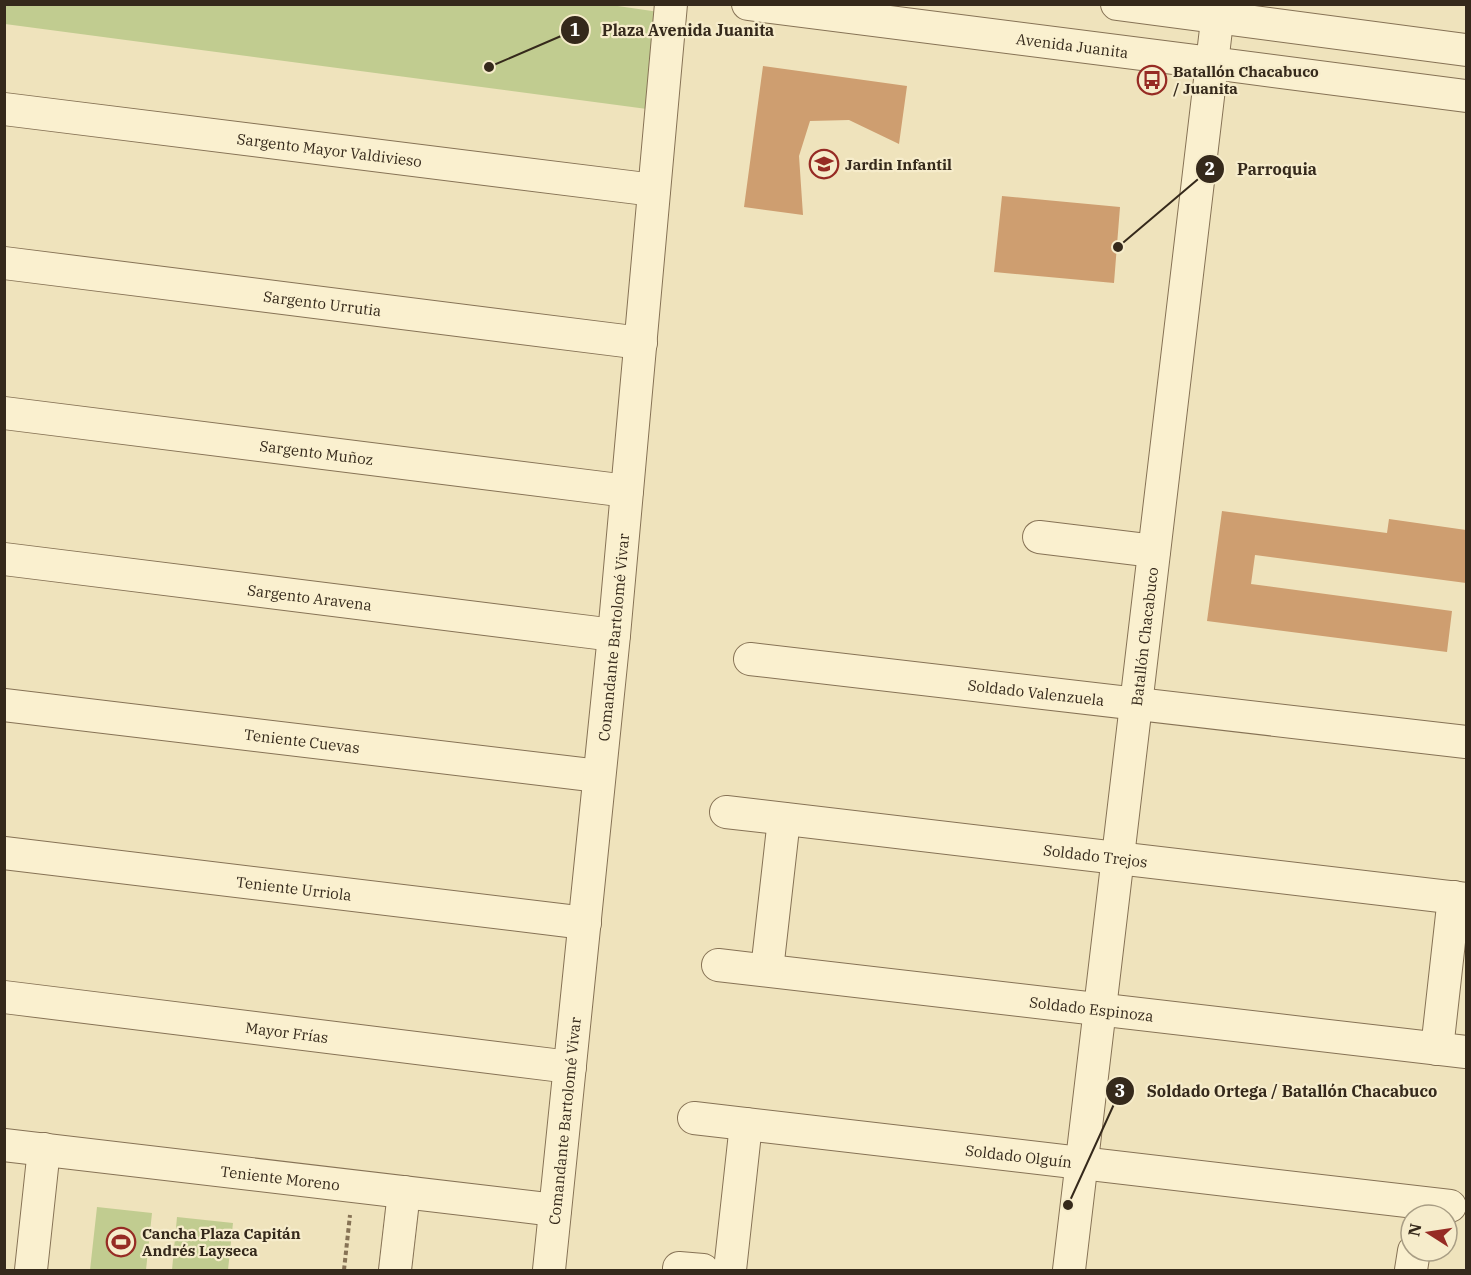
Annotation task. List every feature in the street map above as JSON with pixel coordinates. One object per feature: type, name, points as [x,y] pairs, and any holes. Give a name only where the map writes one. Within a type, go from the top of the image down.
[{"type":"street","name":"Comandante Bartolomé Vivar","points":[[549,1270],[614,635],[671,4]]},
{"type":"street","name":"Avenida Juanita","points":[[748,4],[1467,96]]},
{"type":"street","points":[[1117,4],[1218,11],[1467,50]]},
{"type":"street","name":"Batallón Chacabuco","points":[[1069,1270],[1218,11]]},
{"type":"street","name":"Sargento Mayor Valdivieso","points":[[4,110],[654,190]]},
{"type":"street","name":"Sargento Urrutia","points":[[4,263],[641,343]]},
{"type":"street","name":"Sargento Muñoz","points":[[4,413],[627,491]]},
{"type":"street","points":[[1039,537],[1154,551]]},
{"type":"street","name":"Sargento Aravena","points":[[4,559],[614,635]]},
{"type":"street","name":"Soldado Valenzuela","points":[[750,659],[1467,742]]},
{"type":"street","name":"Teniente Cuevas","points":[[4,705],[599,776]]},
{"type":"street","name":"Soldado Trejos","points":[[726,812],[1460,898]]},
{"type":"street","points":[[767,970],[784,819]]},
{"type":"street","name":"Teniente Urriola","points":[[4,853],[585,924]]},
{"type":"street","points":[[1452,1051],[1460,898]]},
{"type":"street","name":"Soldado Espinoza","points":[[717,964],[1452,1051]]},
{"type":"street","name":"Mayor Frías","points":[[4,998],[570,1067]]},
{"type":"street","name":"Soldado Olguín","points":[[694,1118],[1082,1163],[1399,1204]]},
{"type":"street","points":[[730,1270],[746,1124]]},
{"type":"street","name":"Teniente Moreno","points":[[4,1145],[555,1210]]},
{"type":"street","points":[[31,1270],[44,1149]]},
{"type":"street","points":[[395,1270],[404,1192]]},
{"type":"path","points":[[344,1270],[353,1186]]},
{"type":"green space","points":[[5,4],[604,4],[659,12],[647,109],[5,24]]},
{"type":"green space","name":"Cancha Plaza Capitán Andrés Layseca","points":[[97,1207],[152,1213],[146,1270],[90,1270]]},
{"type":"green space","name":"Cancha Plaza Capitán Andrés Layseca","points":[[177,1217],[233,1223],[228,1270],[172,1270]]},
{"type":"building","points":[[763,66],[907,86],[899,144],[849,120],[810,121],[799,156],[803,215],[744,207]]},
{"type":"building","points":[[1002,196],[1120,207],[1114,283],[994,272]]},
{"type":"building","points":[[1222,511],[1387,533],[1389,519],[1466,530],[1466,583],[1255,555],[1251,584],[1452,611],[1447,652],[1207,621]]},
{"type":"place","name":"Plaza Avenida Juanita","points":[[489,67]]},
{"type":"place","name":"Batallón Chacabuco / Juanita","points":[[1152,80]]},
{"type":"place","name":"Jardin Infantil","points":[[824,164]]},
{"type":"place","name":"Parroquia","points":[[1118,247]]},
{"type":"place","name":"Soldado Ortega / Batallón Chacabuco","points":[[1068,1205]]},
{"type":"place","name":"Cancha Plaza Capitán Andrés Layseca","points":[[121,1242]]}]
